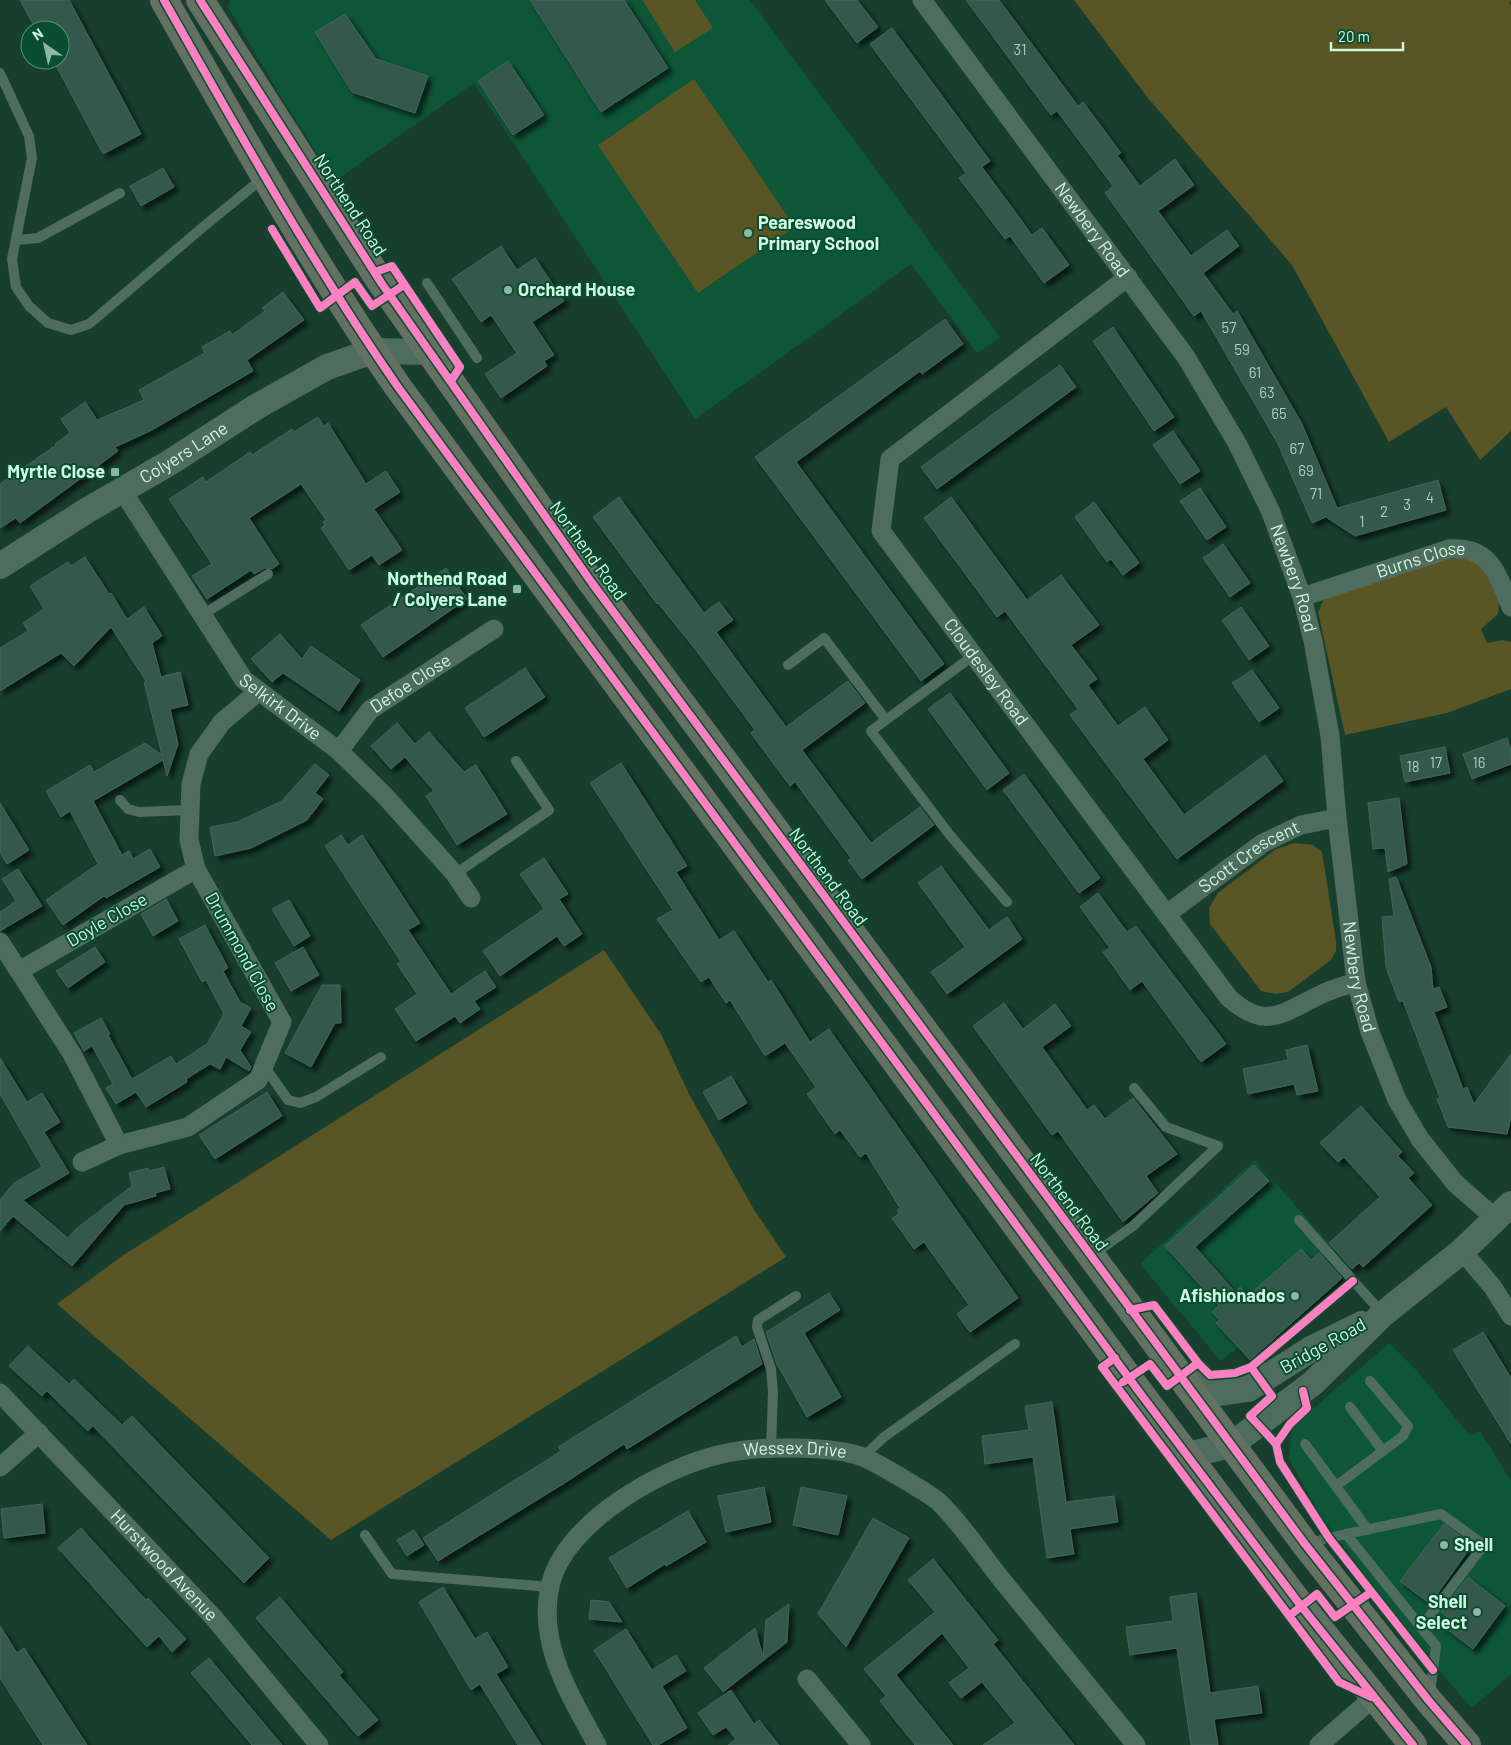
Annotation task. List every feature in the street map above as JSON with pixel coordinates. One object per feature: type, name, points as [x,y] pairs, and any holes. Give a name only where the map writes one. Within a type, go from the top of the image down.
[{"type":"main road","points":[[164,0],[264,177],[373,351],[745,859],[1187,1455],[1301,1606],[1373,1698],[1413,1745]]},
{"type":"main road","name":"Northend Road","points":[[200,0],[343,225],[429,352],[604,599],[1305,1544],[1429,1701],[1467,1745]]},
{"type":"street","name":"Newbery Road","points":[[922,0],[1186,357],[1237,443],[1270,510],[1302,597],[1330,736],[1337,818],[1356,982],[1370,1032],[1397,1100],[1420,1139],[1454,1183],[1504,1211]]},
{"type":"street","name":"Cloudesley Road","points":[[1128,277],[890,460],[881,531],[1168,913],[1229,998],[1245,1012],[1262,1017],[1286,1013],[1321,994],[1356,982]]},
{"type":"street","name":"Colyers Lane","points":[[0,566],[303,379],[328,366],[373,351],[429,352]]},
{"type":"street","name":"Selkirk Drive","points":[[122,490],[244,680],[339,750],[385,796],[455,874],[471,898]]},
{"type":"street","name":"Burns Close","points":[[1302,597],[1449,549],[1466,548],[1476,551],[1488,559],[1511,607]]},
{"type":"street","name":"Defoe Close","points":[[339,750],[370,710],[494,629]]},
{"type":"street","name":"Drummond Close","points":[[82,1162],[119,1145],[188,1128],[258,1080],[282,1022],[196,869],[189,840],[191,784],[199,754],[222,722],[259,691]]},
{"type":"street","name":"Scott Crescent","points":[[1168,913],[1263,843],[1301,825],[1337,818]]},
{"type":"street","name":"Doyle Close","points":[[19,971],[196,869]]},
{"type":"street","points":[[0,942],[72,1054],[119,1145]]},
{"type":"street","name":"Bridge Road","points":[[1231,1445],[1313,1383],[1383,1314],[1462,1251],[1504,1211]]},
{"type":"street","points":[[1462,1251],[1492,1286],[1511,1316]]},
{"type":"street","name":"Bridge Road","points":[[1181,1376],[1213,1394],[1248,1389],[1312,1349],[1383,1314]]},
{"type":"street","name":"Hurstwood Avenue","points":[[0,1393],[214,1618],[319,1745]]},
{"type":"street","points":[[0,1467],[39,1433]]},
{"type":"street","points":[[1187,1455],[1231,1445]]},
{"type":"street","name":"Wessex Drive","points":[[597,1745],[557,1669],[547,1627],[550,1587],[560,1558],[587,1528],[627,1496],[671,1471],[723,1454],[771,1449],[812,1448],[863,1457],[939,1502],[1136,1745]]},
{"type":"street","points":[[807,1679],[861,1745]]},
{"type":"street","points":[[1322,1744],[1373,1698]]},
{"type":"lane","points":[[0,73],[29,136],[32,158],[12,258],[16,287],[29,306],[48,323],[71,330],[89,324],[202,226],[264,177]]},
{"type":"lane","points":[[16,240],[38,238],[120,193]]},
{"type":"lane","points":[[427,283],[477,358]]},
{"type":"lane","points":[[202,615],[268,574]]},
{"type":"lane","points":[[788,665],[824,638],[886,720]]},
{"type":"lane","points":[[974,655],[871,731],[949,834],[1007,902]]},
{"type":"lane","points":[[455,874],[549,810],[516,761]]},
{"type":"lane","points":[[120,800],[128,809],[138,812],[189,810]]},
{"type":"lane","points":[[264,1066],[288,1100],[300,1103],[316,1097],[381,1057]]},
{"type":"lane","points":[[1090,1256],[1133,1226],[1218,1146],[1166,1127],[1134,1088]]},
{"type":"lane","points":[[1299,1220],[1383,1314]]},
{"type":"lane","points":[[771,1449],[773,1392],[771,1369],[757,1327],[758,1320],[796,1296]]},
{"type":"lane","points":[[863,1457],[884,1437],[1015,1344]]},
{"type":"lane","points":[[1336,1486],[1404,1436],[1408,1426],[1370,1381]]},
{"type":"lane","points":[[1350,1407],[1383,1451]]},
{"type":"lane","points":[[1304,1444],[1368,1530]]},
{"type":"lane","points":[[1305,1544],[1441,1514],[1484,1545],[1421,1627]]},
{"type":"lane","points":[[1346,1534],[1436,1646],[1429,1701]]},
{"type":"lane","points":[[365,1535],[392,1574],[550,1587]]},
{"type":"shaded area","name":"Peareswood Primary School","points":[[230,0],[750,0],[1000,337],[977,353],[911,264],[695,419],[474,83],[335,181],[279,94],[228,7]]},
{"type":"shaded area","points":[[642,0],[695,0],[713,28],[675,52]]},
{"type":"shaded area","points":[[1074,0],[1511,0],[1509,3],[1511,6],[1511,431],[1480,460],[1446,407],[1389,442],[1292,265],[1148,98]]},
{"type":"shaded area","points":[[694,79],[795,227],[698,293],[598,145]]},
{"type":"shaded area","points":[[1467,557],[1482,565],[1499,599],[1498,614],[1481,629],[1487,643],[1503,640],[1511,642],[1511,689],[1447,713],[1345,735],[1318,612],[1323,601],[1329,596],[1447,559]]},
{"type":"shaded area","points":[[1295,843],[1313,845],[1322,852],[1336,951],[1331,960],[1288,992],[1275,994],[1261,991],[1210,924],[1209,908],[1218,893],[1276,849]]},
{"type":"shaded area","points":[[604,950],[661,1034],[689,1094],[753,1208],[786,1257],[331,1540],[57,1304],[122,1256]]},
{"type":"shaded area","points":[[1255,1160],[1351,1269],[1250,1360],[1238,1347],[1221,1361],[1140,1264]]},
{"type":"shaded area","points":[[1389,1343],[1419,1373],[1470,1436],[1480,1431],[1511,1481],[1511,1674],[1472,1708],[1419,1648],[1321,1516],[1289,1459],[1292,1427]]},
{"type":"building","points":[[20,0],[69,0],[141,134],[103,154],[58,70],[70,70],[70,20],[31,20]]},
{"type":"building","points":[[530,0],[624,0],[668,68],[601,112]]},
{"type":"building","points":[[825,0],[857,0],[878,27],[857,43]]},
{"type":"building","points":[[966,0],[999,0],[1078,106],[1083,102],[1121,153],[1117,155],[1140,186],[1175,159],[1194,185],[1158,211],[1191,256],[1227,230],[1239,246],[1203,273],[1233,314],[1237,311],[1302,424],[1337,508],[1438,480],[1446,510],[1355,536],[1326,517],[1312,523],[1278,444],[1201,311],[1194,316],[1105,193],[1113,186],[1057,111],[1051,115]]},
{"type":"building","points":[[345,14],[376,59],[428,76],[415,113],[352,92],[315,32]]},
{"type":"building","points":[[892,28],[990,161],[982,167],[1032,235],[1042,228],[1069,265],[1044,283],[1010,236],[1005,239],[959,178],[966,173],[870,44]]},
{"type":"building","points":[[508,61],[544,115],[513,135],[478,81]]},
{"type":"building","points":[[163,168],[174,187],[141,206],[130,186]]},
{"type":"building","name":"Orchard House","points":[[501,246],[517,270],[535,258],[564,301],[532,322],[554,355],[544,361],[547,366],[501,398],[485,374],[517,353],[491,315],[481,322],[452,279]]},
{"type":"building","points":[[283,292],[304,320],[247,360],[253,371],[152,430],[115,447],[118,451],[20,523],[16,518],[0,528],[0,484],[70,433],[61,419],[85,402],[97,420],[144,400],[139,390],[205,353],[202,347],[230,331],[232,335],[265,311],[262,308]]},
{"type":"building","points":[[945,319],[963,344],[922,374],[920,371],[796,462],[944,664],[921,681],[755,457]]},
{"type":"building","points":[[1113,327],[1174,417],[1154,431],[1093,341]]},
{"type":"building","points":[[1060,365],[1076,387],[937,489],[921,467]]},
{"type":"building","points":[[318,417],[324,426],[328,423],[366,484],[386,471],[400,492],[374,509],[402,550],[379,565],[372,555],[349,570],[321,528],[325,525],[323,522],[326,520],[301,484],[249,518],[279,564],[272,569],[265,568],[254,574],[251,570],[207,599],[192,576],[212,564],[169,499],[203,477],[206,482],[250,452],[252,455],[292,429],[294,432]]},
{"type":"building","points":[[1173,431],[1200,471],[1180,484],[1153,445]]},
{"type":"building","points":[[1200,488],[1226,527],[1207,540],[1180,501]]},
{"type":"building","points":[[619,497],[704,613],[719,602],[733,620],[716,632],[786,727],[848,681],[865,703],[802,750],[871,843],[920,807],[934,825],[862,879],[848,860],[851,858],[795,782],[790,786],[751,733],[755,730],[695,649],[657,604],[593,517]]},
{"type":"building","points":[[951,497],[1027,600],[1061,575],[1099,625],[1071,645],[1097,679],[1088,685],[1118,726],[1145,707],[1168,740],[1143,759],[1184,815],[1265,755],[1283,781],[1177,859],[1070,715],[1078,709],[1005,611],[997,617],[924,518]]},
{"type":"building","points":[[1094,502],[1139,563],[1123,575],[1111,559],[1107,562],[1075,517]]},
{"type":"building","points":[[1223,544],[1250,583],[1230,597],[1203,558]]},
{"type":"building","points":[[85,557],[127,619],[144,607],[162,636],[152,643],[161,677],[180,672],[188,705],[170,709],[178,744],[167,776],[163,760],[93,801],[122,855],[129,851],[133,859],[150,849],[160,867],[106,898],[104,896],[63,925],[46,900],[98,864],[70,811],[61,817],[46,791],[90,765],[94,772],[145,743],[162,755],[144,682],[146,681],[111,627],[74,666],[61,653],[0,691],[0,648],[28,631],[23,623],[44,609],[30,586],[68,562],[71,566]]},
{"type":"building","points":[[446,568],[467,599],[383,657],[361,625]]},
{"type":"building","points":[[1241,607],[1269,646],[1249,660],[1222,620]]},
{"type":"building","points":[[280,634],[302,659],[311,646],[360,680],[339,711],[283,673],[272,682],[251,659]]},
{"type":"building","points":[[525,668],[545,697],[484,737],[465,708]]},
{"type":"building","points":[[1252,670],[1279,708],[1259,722],[1232,683]]},
{"type":"building","points":[[950,693],[1009,773],[987,790],[928,709]]},
{"type":"building","points":[[397,723],[415,744],[429,732],[464,772],[476,765],[507,814],[457,845],[426,796],[434,791],[405,757],[391,769],[371,746]]},
{"type":"building","points":[[1507,738],[1511,750],[1511,764],[1472,779],[1463,754]]},
{"type":"building","points":[[1445,747],[1450,773],[1405,782],[1400,756]]},
{"type":"building","points":[[621,763],[687,866],[676,872],[719,940],[734,931],[768,982],[771,980],[810,1042],[829,1029],[1018,1298],[970,1332],[957,1314],[969,1305],[924,1242],[914,1249],[892,1218],[899,1214],[897,1210],[900,1208],[866,1153],[860,1157],[840,1130],[835,1134],[807,1094],[816,1087],[785,1043],[765,1056],[730,1000],[726,1003],[709,977],[701,982],[657,919],[673,910],[590,783]]},
{"type":"building","points":[[315,764],[329,775],[315,793],[323,799],[307,820],[251,848],[215,856],[210,827],[237,822],[282,801]]},
{"type":"building","points":[[1024,774],[1100,878],[1079,893],[1003,790]]},
{"type":"building","points":[[1399,798],[1407,864],[1388,872],[1385,848],[1373,849],[1368,803]]},
{"type":"building","points":[[0,803],[29,850],[7,864],[0,853]]},
{"type":"building","points":[[341,835],[348,845],[362,835],[420,923],[408,930],[451,994],[485,971],[496,987],[474,1001],[480,1009],[460,1023],[455,1016],[416,1041],[395,1009],[417,994],[397,964],[401,962],[325,846]]},
{"type":"building","points":[[544,858],[568,894],[559,899],[582,934],[564,946],[557,936],[500,976],[483,951],[544,909],[520,874]]},
{"type":"building","points":[[941,866],[989,930],[1007,917],[1022,939],[947,994],[931,972],[965,947],[918,883]]},
{"type":"building","points":[[18,869],[42,906],[0,931],[0,912],[16,901],[2,879]]},
{"type":"building","points":[[1396,877],[1431,967],[1433,989],[1439,987],[1447,1007],[1434,1012],[1463,1089],[1467,1087],[1474,1104],[1511,1054],[1511,1117],[1507,1134],[1448,1127],[1437,1099],[1440,1098],[1403,1001],[1399,1002],[1386,967],[1382,917],[1394,916],[1389,879]]},
{"type":"building","points":[[1098,893],[1127,932],[1136,926],[1226,1044],[1201,1062],[1142,981],[1130,990],[1103,952],[1110,948],[1080,907]]},
{"type":"building","points":[[166,899],[178,921],[153,936],[141,914]]},
{"type":"building","points":[[289,900],[310,936],[294,946],[272,909]]},
{"type":"building","points":[[205,925],[228,968],[223,971],[240,1002],[251,1008],[241,1026],[251,1032],[240,1050],[251,1067],[249,1071],[226,1057],[220,1069],[210,1064],[186,1079],[187,1082],[146,1107],[136,1092],[116,1104],[106,1088],[113,1084],[92,1046],[84,1051],[74,1033],[101,1018],[132,1079],[171,1056],[176,1064],[207,1044],[224,1014],[206,980],[202,982],[179,939]]},
{"type":"building","points":[[95,947],[105,962],[68,988],[56,971]]},
{"type":"building","points":[[303,947],[319,975],[291,991],[275,963]]},
{"type":"building","points":[[322,985],[340,985],[341,1023],[335,1023],[311,1067],[285,1053]]},
{"type":"building","points":[[1004,1003],[1023,1029],[1055,1004],[1071,1026],[1042,1047],[1087,1110],[1094,1105],[1105,1119],[1133,1098],[1177,1154],[1146,1176],[1158,1193],[1123,1222],[1058,1131],[1052,1135],[973,1026]]},
{"type":"building","points":[[1307,1045],[1318,1091],[1297,1095],[1294,1084],[1248,1094],[1243,1069],[1288,1060],[1286,1050]]},
{"type":"building","points":[[0,1058],[27,1102],[42,1093],[60,1122],[44,1132],[69,1173],[23,1200],[68,1238],[76,1229],[132,1186],[129,1173],[148,1168],[149,1171],[164,1167],[170,1189],[155,1193],[156,1196],[124,1205],[72,1266],[13,1216],[0,1231],[0,1200],[14,1183],[42,1167],[0,1094]]},
{"type":"building","points":[[731,1076],[747,1103],[719,1120],[703,1092]]},
{"type":"building","points":[[267,1092],[282,1116],[215,1159],[199,1135]]},
{"type":"building","points":[[1361,1106],[1402,1152],[1398,1156],[1414,1173],[1408,1178],[1432,1205],[1363,1267],[1359,1263],[1352,1269],[1329,1243],[1380,1197],[1344,1157],[1338,1162],[1320,1143]]},
{"type":"building","points":[[1254,1165],[1269,1181],[1195,1247],[1235,1292],[1240,1287],[1248,1296],[1301,1249],[1311,1260],[1319,1253],[1342,1278],[1250,1360],[1216,1323],[1220,1320],[1212,1312],[1219,1306],[1165,1246]]},
{"type":"building","points":[[829,1293],[840,1310],[804,1333],[841,1397],[807,1417],[777,1364],[766,1332]]},
{"type":"building","points":[[1483,1332],[1511,1378],[1511,1444],[1453,1350]]},
{"type":"building","points":[[736,1336],[742,1347],[754,1339],[762,1364],[627,1449],[624,1444],[438,1561],[423,1538],[561,1451],[558,1447]]},
{"type":"building","points":[[28,1346],[69,1384],[74,1379],[122,1425],[132,1416],[269,1558],[244,1583],[93,1426],[88,1431],[47,1391],[42,1396],[9,1366]]},
{"type":"building","points":[[1052,1402],[1066,1502],[1114,1496],[1118,1522],[1070,1529],[1074,1554],[1047,1558],[1033,1457],[985,1464],[982,1436],[1029,1430],[1025,1406]]},
{"type":"building","points":[[764,1487],[771,1522],[726,1532],[718,1496]]},
{"type":"building","points":[[801,1487],[847,1496],[838,1535],[793,1525]]},
{"type":"building","points":[[42,1504],[45,1533],[4,1538],[1,1509]]},
{"type":"building","points":[[688,1511],[706,1542],[666,1566],[665,1564],[627,1588],[609,1558]]},
{"type":"building","points":[[873,1518],[909,1538],[846,1647],[818,1614]]},
{"type":"building","points":[[1444,1524],[1472,1545],[1430,1604],[1400,1581]]},
{"type":"building","points":[[81,1528],[146,1600],[148,1598],[186,1639],[172,1652],[159,1636],[147,1647],[58,1548]]},
{"type":"building","points":[[414,1530],[424,1545],[407,1556],[397,1540]]},
{"type":"building","points":[[933,1559],[998,1640],[993,1644],[1074,1745],[983,1745],[1015,1723],[982,1682],[961,1698],[949,1683],[969,1668],[942,1633],[896,1675],[953,1745],[915,1745],[880,1701],[886,1696],[864,1669],[935,1612],[908,1580]]},
{"type":"building","name":"Shell Select","points":[[1468,1577],[1505,1606],[1473,1649],[1443,1626],[1449,1618],[1441,1612]]},
{"type":"building","points":[[443,1587],[475,1639],[487,1632],[508,1667],[496,1674],[541,1745],[518,1745],[480,1684],[471,1690],[419,1602]]},
{"type":"building","points":[[1196,1593],[1210,1693],[1258,1686],[1262,1713],[1214,1719],[1218,1745],[1191,1745],[1177,1648],[1130,1655],[1126,1627],[1173,1621],[1170,1597]]},
{"type":"building","points":[[280,1597],[343,1672],[339,1675],[378,1720],[358,1736],[256,1618]]},
{"type":"building","points":[[591,1600],[609,1602],[622,1622],[589,1619]]},
{"type":"building","points":[[789,1604],[787,1642],[723,1692],[704,1668],[755,1628],[763,1657],[766,1620]]},
{"type":"building","points":[[0,1626],[17,1653],[24,1648],[87,1745],[43,1745],[0,1678]]},
{"type":"building","points":[[626,1629],[652,1670],[676,1655],[686,1671],[662,1686],[687,1728],[658,1745],[653,1745],[594,1650]]},
{"type":"building","points":[[209,1658],[282,1745],[252,1745],[191,1673]]},
{"type":"building","points":[[731,1690],[754,1724],[759,1720],[779,1745],[728,1745],[736,1739],[726,1727],[713,1735],[698,1713]]},
{"type":"cycle path","points":[[164,0],[306,245],[398,387],[1140,1393],[1301,1606],[1413,1745]]},
{"type":"cycle path","points":[[200,0],[382,284],[592,583],[1305,1544],[1429,1701],[1467,1745]]},
{"type":"cycle path","points":[[272,229],[320,308],[355,282],[372,306],[404,285]]},
{"type":"cycle path","points":[[375,272],[392,266],[460,367],[451,381]]},
{"type":"cycle path","points":[[1130,1310],[1154,1305],[1198,1363],[1210,1375],[1235,1373],[1251,1367],[1353,1281]]},
{"type":"cycle path","points":[[1115,1358],[1102,1367],[1339,1682],[1371,1697]]},
{"type":"cycle path","points":[[1123,1382],[1150,1364],[1167,1386],[1198,1363]]},
{"type":"cycle path","points":[[1251,1367],[1272,1396],[1250,1416],[1276,1444],[1280,1462],[1329,1538],[1433,1670]]},
{"type":"cycle path","points":[[1276,1444],[1290,1424],[1307,1408],[1303,1391]]},
{"type":"cycle path","points":[[1294,1612],[1317,1594],[1335,1617],[1370,1593]]},
{"type":"place","name":"Peareswood Primary School","points":[[748,233]]},
{"type":"place","name":"Orchard House","points":[[508,290]]},
{"type":"place","name":"Myrtle Close","points":[[115,472]]},
{"type":"place","name":"Northend Road / Colyers Lane","points":[[517,589]]},
{"type":"place","name":"Afishionados","points":[[1295,1296]]},
{"type":"place","name":"Shell","points":[[1444,1545]]},
{"type":"place","name":"Shell Select","points":[[1477,1612]]}]
